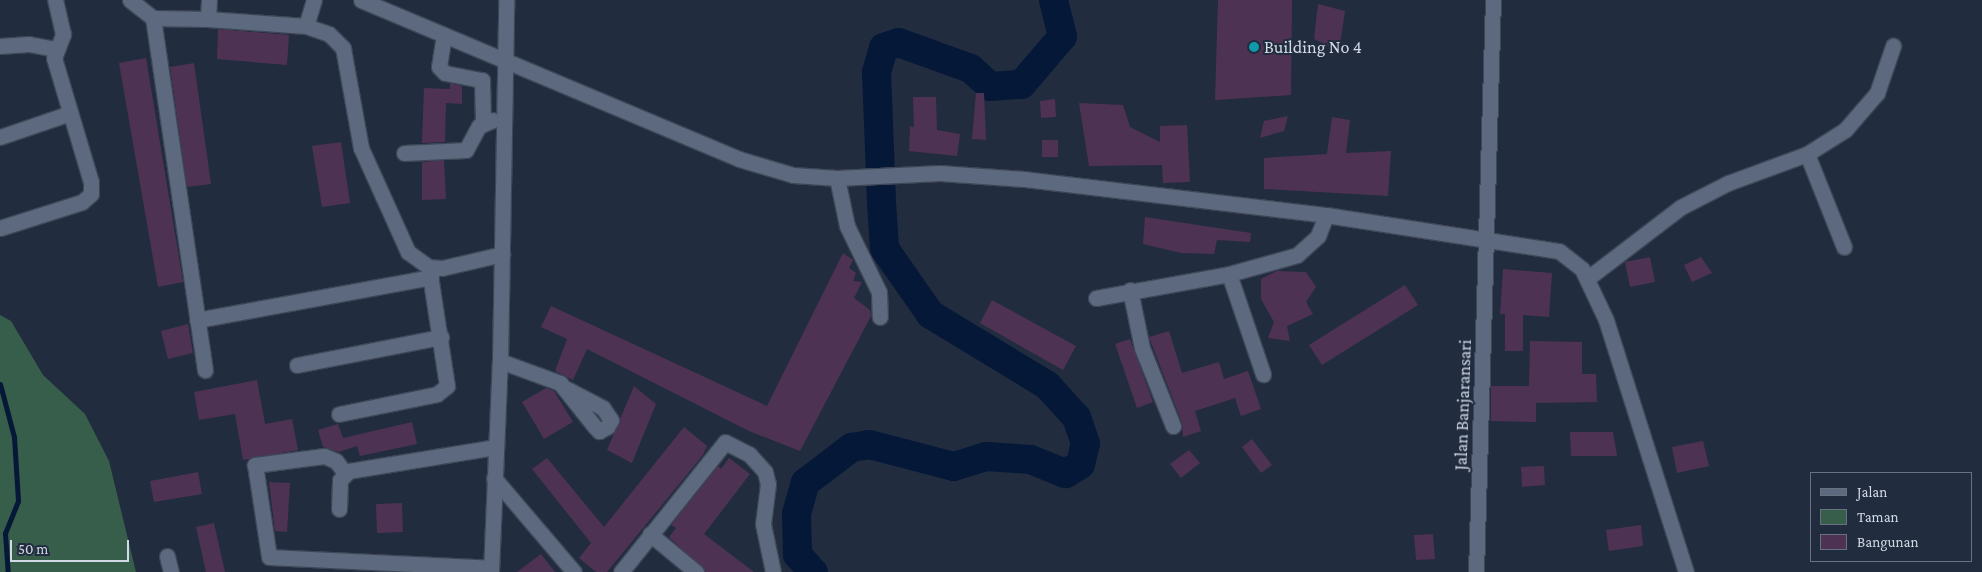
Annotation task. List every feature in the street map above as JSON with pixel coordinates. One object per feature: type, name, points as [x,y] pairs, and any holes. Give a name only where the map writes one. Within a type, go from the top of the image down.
[{"type":"street","points":[[0,228],[82,202],[91,194],[54,50],[63,34],[55,0]]},
{"type":"street","points":[[130,0],[153,18],[208,19],[306,26],[329,34],[343,48],[361,148],[408,252],[430,272],[448,382],[444,390],[339,414]]},
{"type":"street","points":[[208,19],[210,0]]},
{"type":"street","points":[[306,26],[314,0]]},
{"type":"street","points":[[361,0],[748,162],[793,175],[837,178],[967,174],[1326,215],[1488,238],[1559,251],[1588,278],[1606,320],[1686,572]]},
{"type":"street","points":[[345,473],[336,461],[324,456],[255,465],[269,556],[491,570],[500,361],[504,120],[502,58],[506,0]]},
{"type":"street","name":"Jalan Banjaransari","points":[[1476,572],[1488,238],[1493,0]]},
{"type":"street","points":[[153,18],[205,370]]},
{"type":"street","points":[[404,153],[466,150],[483,122],[482,80],[445,73],[439,67],[444,34]]},
{"type":"street","points":[[0,46],[29,44],[54,50]]},
{"type":"street","points":[[1588,278],[1680,208],[1728,183],[1807,154],[1845,130],[1866,109],[1877,93],[1893,46]]},
{"type":"street","points":[[0,137],[70,112]]},
{"type":"street","points":[[483,122],[504,120]]},
{"type":"street","points":[[1807,154],[1844,247]]},
{"type":"street","points":[[837,178],[847,226],[879,292],[880,317]]},
{"type":"street","points":[[1096,298],[1130,290],[1229,274],[1297,254],[1318,236],[1326,215]]},
{"type":"street","points":[[197,320],[451,268],[502,254]]},
{"type":"street","points":[[1229,274],[1263,374]]},
{"type":"street","points":[[1130,290],[1142,348],[1173,426]]},
{"type":"street","points":[[297,365],[441,337]]},
{"type":"street","points":[[500,361],[552,378],[567,389]]},
{"type":"street","points":[[621,572],[716,449],[731,442],[760,462],[768,484],[763,524],[773,572]]},
{"type":"street","points":[[339,510],[340,480],[345,473],[495,447]]},
{"type":"street","points":[[494,478],[574,572]]},
{"type":"street","points":[[650,534],[696,572]]},
{"type":"street","points":[[168,556],[171,572]]},
{"type":"green space","points":[[0,315],[11,321],[43,375],[85,414],[109,461],[136,572],[0,572]]},
{"type":"building","name":"Building No 4","points":[[1218,0],[1292,0],[1291,95],[1215,100]]},
{"type":"building","points":[[1318,4],[1345,11],[1339,51],[1314,39]]},
{"type":"building","points":[[218,29],[289,35],[287,65],[217,59]]},
{"type":"building","points":[[146,58],[183,282],[158,287],[119,63]]},
{"type":"building","points":[[194,63],[211,184],[187,187],[170,67]]},
{"type":"building","points":[[450,83],[462,86],[462,104],[446,103],[445,142],[422,143],[424,88],[450,89]]},
{"type":"building","points":[[976,93],[984,93],[986,140],[972,139]]},
{"type":"building","points":[[913,97],[936,97],[937,130],[960,134],[957,156],[909,151],[910,126],[914,127]]},
{"type":"building","points":[[1055,99],[1056,117],[1041,118],[1040,101]]},
{"type":"building","points":[[1079,103],[1123,105],[1130,127],[1160,142],[1160,126],[1187,125],[1190,182],[1163,183],[1162,165],[1089,166]]},
{"type":"building","points":[[1288,116],[1284,131],[1260,138],[1264,121]]},
{"type":"building","points":[[1332,117],[1350,120],[1346,153],[1391,151],[1388,196],[1264,189],[1264,158],[1327,154]]},
{"type":"building","points":[[1042,140],[1058,140],[1058,157],[1042,157]]},
{"type":"building","points":[[341,142],[350,203],[322,207],[312,146]]},
{"type":"building","points":[[444,160],[446,199],[422,200],[422,162]]},
{"type":"building","points":[[1145,217],[1251,233],[1250,242],[1217,240],[1214,254],[1181,253],[1143,244]]},
{"type":"building","points":[[843,253],[853,260],[849,268],[856,273],[853,281],[862,282],[854,298],[870,310],[871,316],[800,451],[749,431],[587,349],[573,380],[555,371],[567,339],[541,327],[551,306],[767,406]]},
{"type":"building","points":[[1650,257],[1655,282],[1630,287],[1625,262]]},
{"type":"building","points":[[1701,257],[1712,273],[1692,282],[1684,265]]},
{"type":"building","points":[[1503,269],[1552,273],[1549,317],[1523,315],[1523,351],[1505,351],[1505,314],[1500,314]]},
{"type":"building","points":[[1277,271],[1306,272],[1316,287],[1306,302],[1313,314],[1287,326],[1290,341],[1268,338],[1274,322],[1261,299],[1261,279]]},
{"type":"building","points":[[1405,285],[1418,305],[1322,365],[1309,345]]},
{"type":"building","points":[[992,300],[1076,346],[1063,370],[980,323]]},
{"type":"building","points":[[188,324],[193,353],[168,359],[161,331]]},
{"type":"building","points":[[1169,331],[1182,373],[1219,362],[1224,379],[1248,371],[1261,409],[1241,416],[1235,398],[1195,411],[1201,431],[1183,437],[1182,423],[1149,337]]},
{"type":"building","points":[[1130,339],[1153,402],[1137,408],[1115,344]]},
{"type":"building","points":[[1530,341],[1582,342],[1582,374],[1596,374],[1597,402],[1536,403],[1536,422],[1491,421],[1491,386],[1529,386]]},
{"type":"building","points":[[257,380],[265,424],[292,419],[298,450],[243,460],[235,414],[199,420],[194,392]]},
{"type":"building","points":[[634,386],[656,404],[632,463],[607,450]]},
{"type":"building","points":[[546,388],[554,391],[573,422],[544,439],[522,402]]},
{"type":"building","points":[[412,422],[417,444],[360,456],[357,446],[339,452],[323,447],[318,430],[338,424],[343,438]]},
{"type":"building","points":[[684,427],[707,446],[703,455],[607,572],[596,572],[579,558],[591,543],[532,469],[547,458],[604,527]]},
{"type":"building","points":[[1570,432],[1613,432],[1617,456],[1571,456]]},
{"type":"building","points":[[1252,439],[1272,465],[1261,473],[1242,447]]},
{"type":"building","points":[[1703,441],[1709,466],[1677,473],[1672,447]]},
{"type":"building","points":[[1189,450],[1200,463],[1181,478],[1170,464]]},
{"type":"building","points":[[729,458],[750,474],[704,534],[754,572],[706,572],[669,537],[676,528],[671,525],[718,466],[721,469]]},
{"type":"building","points":[[1544,466],[1545,485],[1522,487],[1521,467]]},
{"type":"building","points":[[198,472],[202,494],[154,502],[150,481]]},
{"type":"building","points":[[269,482],[290,483],[287,532],[275,531]]},
{"type":"building","points":[[402,503],[403,532],[377,533],[376,504]]},
{"type":"building","points":[[214,523],[225,572],[206,572],[196,527]]},
{"type":"building","points":[[1641,525],[1643,546],[1609,551],[1606,530]]},
{"type":"building","points":[[1433,534],[1435,559],[1416,560],[1414,535]]},
{"type":"building","points":[[541,554],[555,572],[517,572]]},
{"type":"waterway","points":[[813,572],[797,554],[796,513],[805,482],[851,447],[869,444],[953,466],[986,456],[1030,459],[1065,473],[1080,464],[1085,443],[1076,417],[1047,385],[930,314],[884,248],[881,201],[876,72],[883,47],[898,42],[970,68],[990,86],[1021,84],[1062,36],[1053,0]]},
{"type":"waterway","points":[[0,384],[14,437],[18,501],[5,533],[8,572]]},
{"type":"place","name":"Building No 4","points":[[1254,47]]}]
